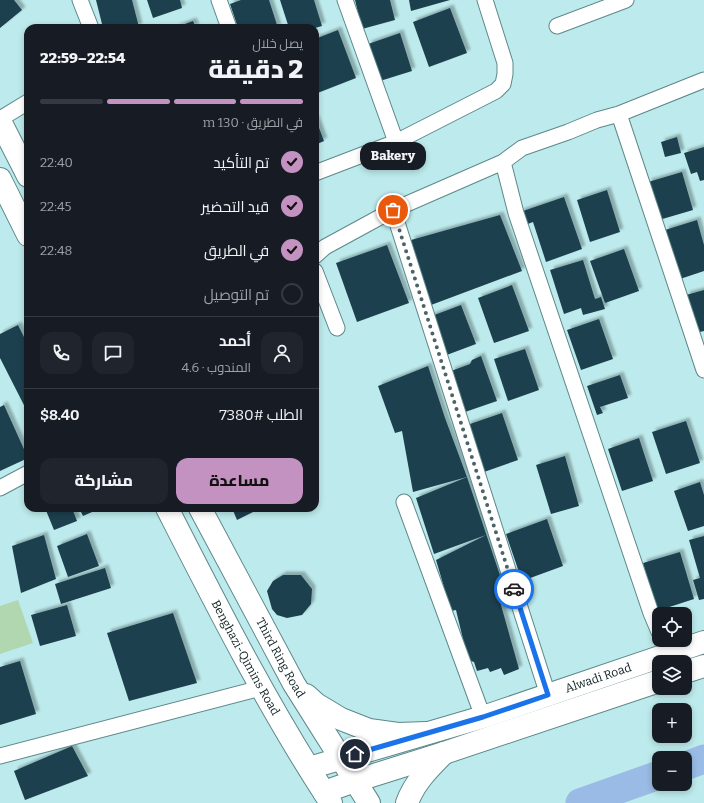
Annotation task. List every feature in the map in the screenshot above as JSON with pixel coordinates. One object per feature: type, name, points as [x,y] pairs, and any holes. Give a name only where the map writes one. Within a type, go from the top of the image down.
[{"type":"main road","points":[[0,120],[24,168]]},
{"type":"main road","points":[[0,179],[24,227]]},
{"type":"main road","name":"Benghazi-Qimins Road","points":[[169,512],[219,610],[262,688],[327,798]]},
{"type":"main road","name":"Third Ring Road","points":[[202,512],[294,684],[369,803]]},
{"type":"main road","name":"Alwadi Road","points":[[692,644],[704,642]]},
{"type":"main road","name":"Alwadi Road","points":[[309,768],[483,717],[548,695],[665,647]]},
{"type":"main road","points":[[692,670],[704,666]]},
{"type":"main road","name":"Alwadi Road","points":[[327,798],[355,781],[444,753],[652,683]]},
{"type":"main road","points":[[294,684],[316,704],[341,719],[369,730],[398,734],[427,733]]},
{"type":"main road","points":[[406,803],[422,776],[444,753]]},
{"type":"street","points":[[80,0],[89,24]]},
{"type":"street","points":[[219,0],[228,24]]},
{"type":"street","points":[[345,0],[396,142]]},
{"type":"street","points":[[319,171],[396,142],[496,91],[503,84],[505,63],[485,0]]},
{"type":"street","points":[[557,26],[626,0]]},
{"type":"street","points":[[319,252],[324,247],[393,210],[503,162],[522,148],[597,120],[619,114],[704,80]]},
{"type":"street","points":[[0,120],[24,105]]},
{"type":"street","points":[[619,114],[704,370]]},
{"type":"street","points":[[503,162],[516,213],[652,614]]},
{"type":"street","points":[[393,210],[548,695]]},
{"type":"street","points":[[319,282],[337,328]]},
{"type":"street","points":[[0,488],[24,475]]},
{"type":"street","points":[[404,502],[483,717]]},
{"type":"street","points":[[0,756],[262,688]]},
{"type":"green space","points":[[18,600],[33,643],[0,654],[0,606]]},
{"type":"building","points":[[0,0],[14,0],[22,10],[0,28]]},
{"type":"building","points":[[96,0],[132,0],[138,24],[102,24]]},
{"type":"building","points":[[147,0],[180,0],[182,8],[153,18]]},
{"type":"building","points":[[241,0],[269,0],[277,24],[237,24],[230,4]]},
{"type":"building","points":[[280,0],[314,0],[322,26],[319,27],[319,24],[288,24]]},
{"type":"building","points":[[355,0],[390,0],[395,20],[362,29]]},
{"type":"building","points":[[409,0],[450,0],[411,11]]},
{"type":"building","points":[[450,8],[467,53],[429,67],[413,22]]},
{"type":"building","points":[[193,21],[194,24],[185,24]]},
{"type":"building","points":[[338,30],[356,78],[319,92],[319,37]]},
{"type":"building","points":[[400,33],[412,71],[380,81],[368,44]]},
{"type":"building","points":[[319,128],[324,141],[319,143]]},
{"type":"building","points":[[677,137],[681,153],[665,157],[661,142]]},
{"type":"building","points":[[704,147],[704,180],[700,181],[697,172],[691,174],[684,153]]},
{"type":"building","points":[[682,172],[693,210],[659,220],[648,182]]},
{"type":"building","points":[[607,190],[620,232],[590,242],[577,200]]},
{"type":"building","points":[[564,197],[582,249],[546,262],[533,222],[525,225],[520,212]]},
{"type":"building","points":[[500,215],[522,271],[431,305],[411,240]]},
{"type":"building","points":[[697,220],[704,245],[704,271],[680,279],[665,230]]},
{"type":"building","points":[[387,245],[409,303],[357,322],[336,263]]},
{"type":"building","points":[[624,249],[639,291],[605,303],[590,261]]},
{"type":"building","points":[[583,260],[595,299],[601,297],[605,309],[583,315],[581,308],[564,314],[550,270]]},
{"type":"building","points":[[512,285],[529,331],[494,343],[478,298]]},
{"type":"building","points":[[704,290],[704,331],[695,333],[686,295]]},
{"type":"building","points":[[461,305],[476,344],[444,356],[429,317]]},
{"type":"building","points":[[599,319],[613,359],[581,370],[567,330]]},
{"type":"building","points":[[18,325],[24,337],[24,405],[0,358],[0,334]]},
{"type":"building","points":[[525,349],[539,390],[508,401],[494,359]]},
{"type":"building","points":[[481,356],[497,401],[465,412],[451,371],[470,364],[472,360]]},
{"type":"building","points":[[428,366],[467,477],[413,492],[402,431],[395,433],[378,386]]},
{"type":"building","points":[[620,375],[628,398],[600,407],[603,413],[597,415],[587,386]]},
{"type":"building","points":[[4,405],[24,449],[24,460],[0,471],[0,407]]},
{"type":"building","points":[[502,413],[518,460],[484,472],[467,425]]},
{"type":"building","points":[[686,421],[700,463],[666,474],[652,432]]},
{"type":"building","points":[[639,438],[653,481],[622,491],[608,449]]},
{"type":"building","points":[[565,456],[579,506],[551,514],[536,465]]},
{"type":"building","points":[[467,477],[507,596],[499,598],[519,669],[504,675],[501,668],[490,672],[488,668],[477,671],[474,662],[468,660],[456,610],[451,611],[436,560],[486,535],[434,554],[416,498]]},
{"type":"building","points":[[700,482],[704,495],[704,526],[688,531],[674,491]]},
{"type":"building","points":[[47,512],[74,512],[77,521],[54,530]]},
{"type":"building","points":[[81,512],[92,512],[83,516]]},
{"type":"building","points":[[234,512],[253,512],[237,520]]},
{"type":"building","points":[[547,519],[563,566],[522,581],[506,534]]},
{"type":"building","points":[[87,534],[99,566],[68,577],[57,546]]},
{"type":"building","points":[[44,535],[56,579],[21,593],[12,546]]},
{"type":"building","points":[[704,536],[704,599],[699,600],[693,580],[700,578],[689,540]]},
{"type":"building","points":[[680,552],[694,599],[669,607],[656,607],[643,563]]},
{"type":"building","points":[[105,568],[111,588],[61,604],[55,584]]},
{"type":"building","points":[[283,575],[301,575],[312,589],[311,604],[302,615],[287,618],[277,615],[272,609],[267,591],[273,581]]},
{"type":"building","points":[[67,605],[76,636],[40,646],[31,615]]},
{"type":"building","points":[[173,613],[197,683],[129,701],[107,633]]},
{"type":"building","points":[[20,661],[36,714],[0,725],[0,667]]},
{"type":"building","points":[[72,746],[88,776],[25,800],[14,771]]},
{"type":"waterway","points":[[692,763],[704,759]]},
{"type":"waterway","points":[[580,803],[652,777]]},
{"type":"way so far","points":[[393,210],[514,589]]},
{"type":"place","name":"Bakery","points":[[393,210]]},
{"type":"route","points":[[355,754],[483,717],[548,695],[514,589]]}]
